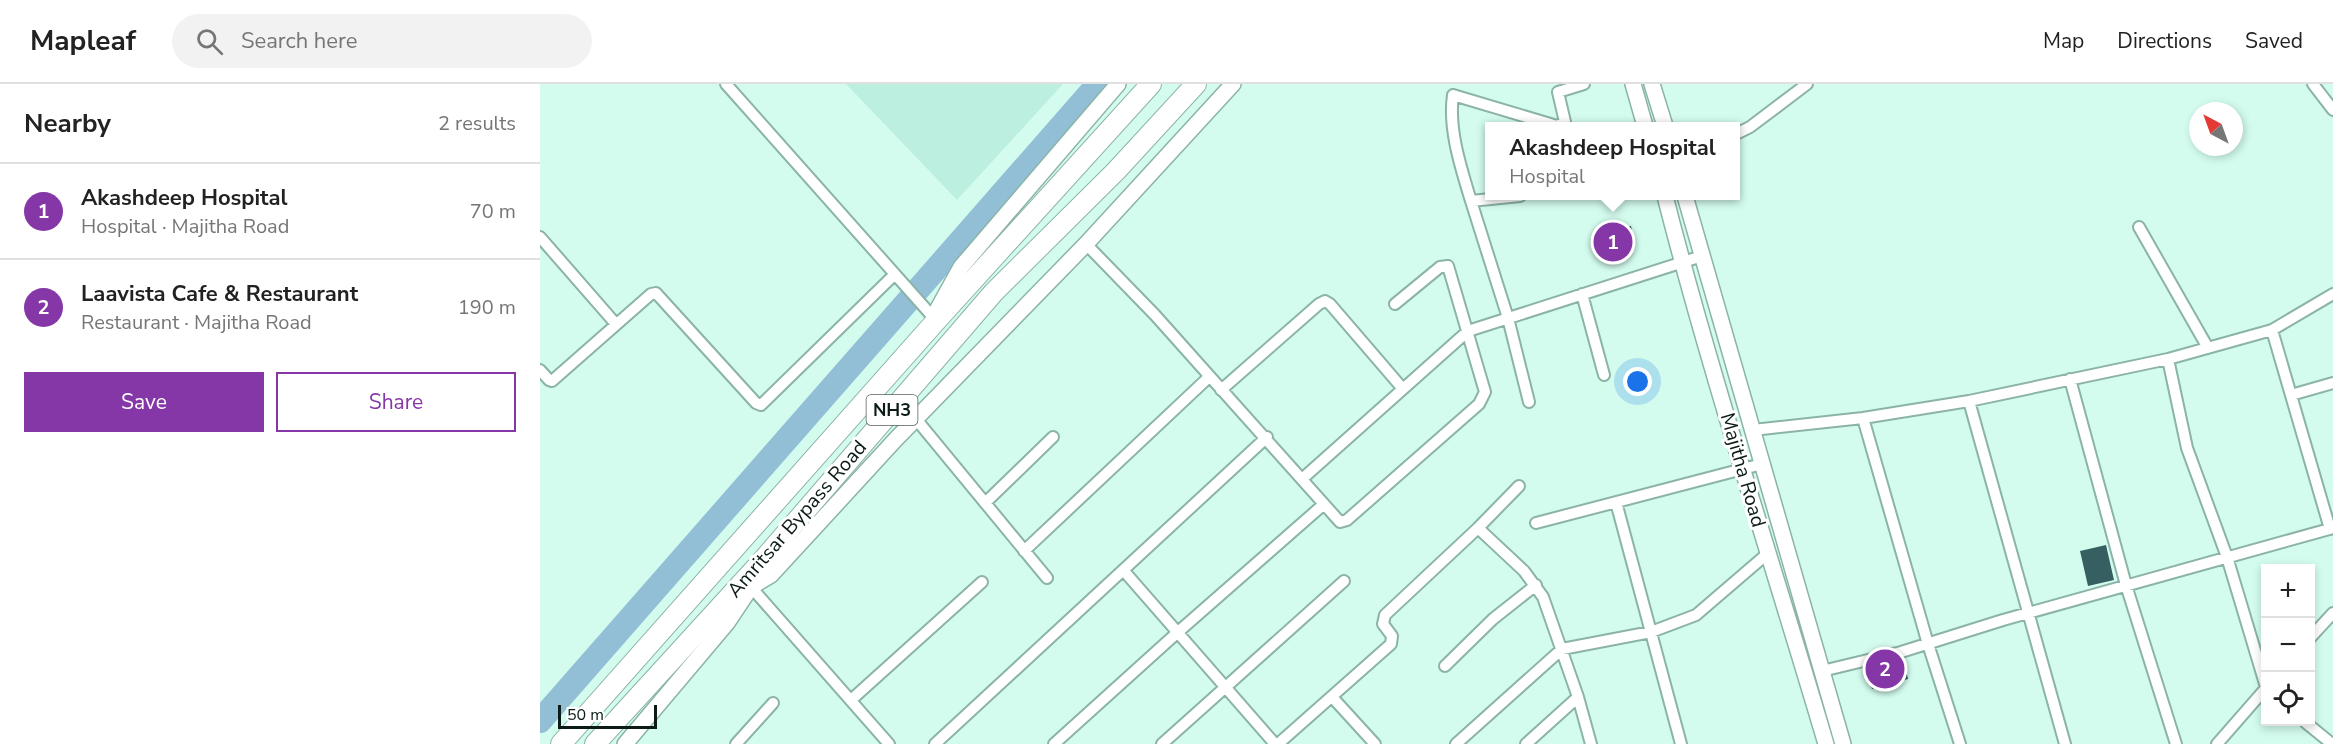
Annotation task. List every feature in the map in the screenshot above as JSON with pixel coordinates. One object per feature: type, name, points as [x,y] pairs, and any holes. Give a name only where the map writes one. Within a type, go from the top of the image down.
[{"type":"highway","name":"Amritsar Bypass Road","points":[[561,744],[921,338],[1151,84]]},
{"type":"highway","name":"Amritsar Bypass Road","points":[[595,744],[721,605],[994,292],[1116,171],[1196,84]]},
{"type":"street","points":[[726,84],[933,317]]},
{"type":"street","points":[[921,338],[962,267],[1118,84]]},
{"type":"street","points":[[721,605],[771,575],[916,419],[1086,244],[1233,84]]},
{"type":"street","points":[[1564,122],[1556,88],[1584,84]]},
{"type":"street","points":[[1633,84],[1644,122]]},
{"type":"street","points":[[1652,84],[1664,122]]},
{"type":"street","points":[[1740,132],[1807,84]]},
{"type":"street","points":[[2313,84],[2333,110]]},
{"type":"street","points":[[1529,402],[1508,318],[1471,201],[1458,150],[1451,106],[1454,89],[1546,122]]},
{"type":"street","points":[[1471,201],[1485,199]]},
{"type":"street","name":"Majitha Road","points":[[1666,200],[1682,262],[1767,554],[1783,598],[1826,744]]},
{"type":"street","name":"Majitha Road","points":[[1686,200],[1843,744]]},
{"type":"street","points":[[2139,227],[2208,348]]},
{"type":"street","points":[[540,237],[615,324]]},
{"type":"street","points":[[1086,244],[1267,437],[1339,521],[1345,522],[1479,404],[1485,392],[1449,267],[1446,265],[1440,267],[1395,304]]},
{"type":"street","points":[[1302,479],[1468,331],[1702,256]]},
{"type":"street","points":[[540,370],[552,381],[615,324],[651,294],[656,293],[756,404],[761,405],[897,279]]},
{"type":"street","points":[[1582,294],[1604,375]]},
{"type":"street","points":[[1753,430],[1863,418],[1969,401],[2168,359],[2272,330],[2333,294]]},
{"type":"street","points":[[1221,390],[1325,301],[1403,389]]},
{"type":"street","points":[[1822,671],[1928,644],[2126,585],[2331,529],[2272,330]]},
{"type":"street","points":[[2168,359],[2187,448],[2228,557],[2261,674]]},
{"type":"street","points":[[1024,551],[1209,377]]},
{"type":"street","points":[[2070,380],[2126,585],[2176,744]]},
{"type":"street","points":[[2291,395],[2333,383]]},
{"type":"street","points":[[1969,401],[2065,744]]},
{"type":"street","points":[[1863,418],[1928,644],[1960,744]]},
{"type":"street","points":[[916,419],[1047,578]]},
{"type":"street","points":[[985,503],[1053,437]]},
{"type":"street","points":[[935,744],[1267,437]]},
{"type":"street","points":[[1536,524],[1762,464]]},
{"type":"street","points":[[1124,571],[1277,744],[1333,698],[1391,644],[1392,636],[1383,624],[1385,615],[1478,528],[1519,486]]},
{"type":"street","points":[[1616,502],[1681,744]]},
{"type":"street","points":[[1054,744],[1324,504]]},
{"type":"street","points":[[1478,528],[1536,585],[1543,597],[1578,697],[1591,744]]},
{"type":"street","points":[[1456,744],[1562,649],[1651,632],[1696,615],[1767,554]]},
{"type":"street","points":[[1162,744],[1344,581]]},
{"type":"street","points":[[851,700],[982,582]]},
{"type":"street","points":[[1445,666],[1493,620],[1536,585]]},
{"type":"street","points":[[751,587],[889,744]]},
{"type":"street","points":[[625,744],[727,623],[751,587]]},
{"type":"street","points":[[2315,633],[2333,613]]},
{"type":"street","points":[[2217,744],[2261,693]]},
{"type":"street","points":[[1526,744],[1578,697]]},
{"type":"street","points":[[1333,698],[1375,744]]},
{"type":"street","points":[[736,744],[773,703]]},
{"type":"street","points":[[2310,726],[2332,744]]},
{"type":"shaded area","points":[[846,84],[1063,84],[957,200]]},
{"type":"building","points":[[1631,226],[1635,246],[1602,251],[1599,231]]},
{"type":"building","points":[[2106,545],[2114,580],[2088,586],[2080,551]]},
{"type":"building","points":[[1903,659],[1908,679],[1872,689],[1867,668]]},
{"type":"waterway","points":[[540,721],[1098,84]]},
{"type":"place","name":"Akashdeep Hospital","points":[[1613,242]]},
{"type":"place","name":"Laavista Cafe & Restaurant","points":[[1885,669]]}]
